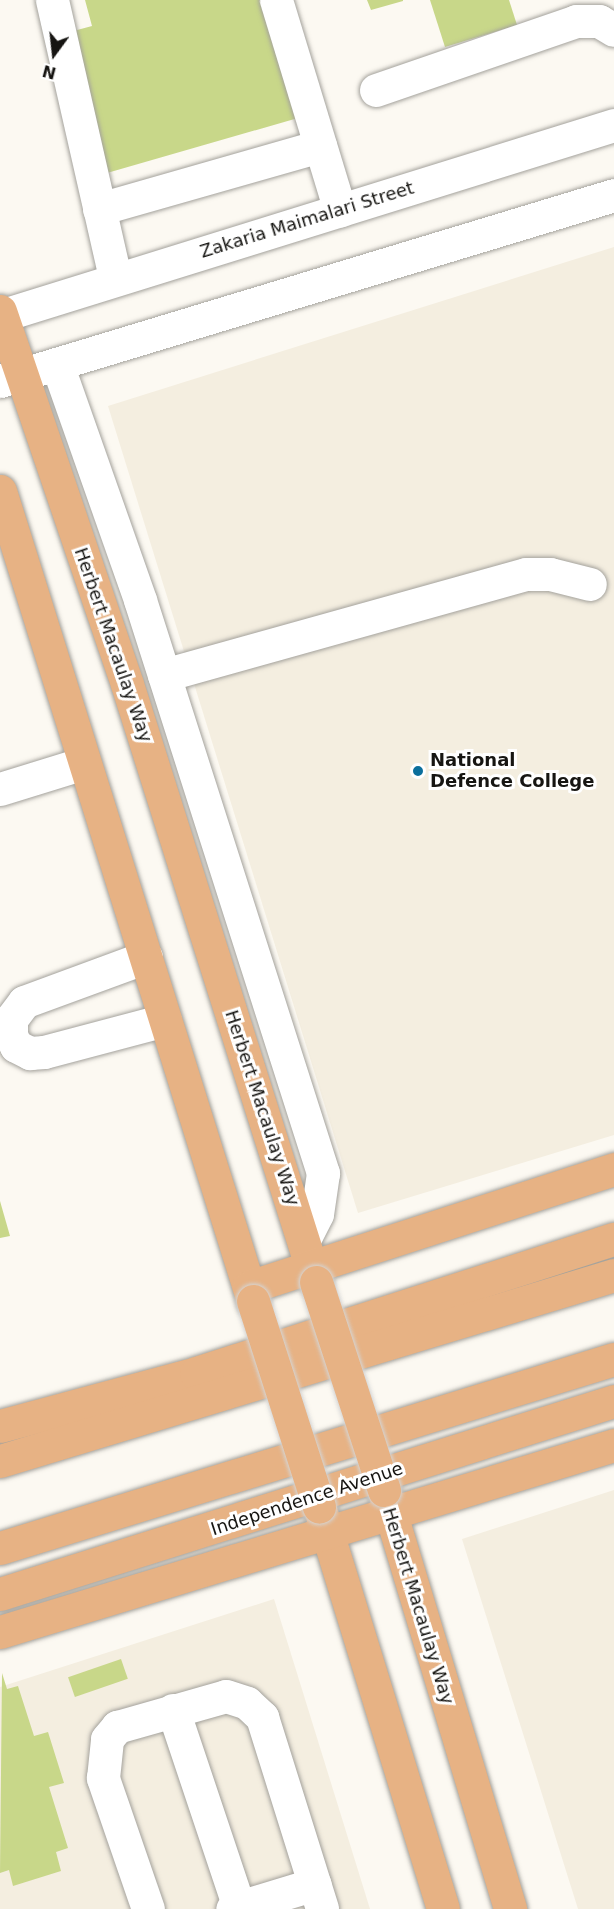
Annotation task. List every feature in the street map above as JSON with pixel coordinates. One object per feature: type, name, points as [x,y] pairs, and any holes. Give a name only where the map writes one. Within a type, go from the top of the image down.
[{"type":"main road","name":"Herbert Macaulay Way","points":[[0,314],[10,378],[127,684],[387,1501],[510,1909]]},
{"type":"main road","points":[[0,492],[323,1519],[443,1909]]},
{"type":"main road","points":[[251,1294],[310,1262],[614,1168]]},
{"type":"main road","points":[[0,1426],[196,1373],[614,1239]]},
{"type":"main road","points":[[0,1461],[614,1275]]},
{"type":"main road","points":[[0,1548],[614,1359]]},
{"type":"main road","name":"Independence Avenue","points":[[0,1594],[614,1401]]},
{"type":"main road","points":[[0,1632],[323,1519],[614,1445]]},
{"type":"street","points":[[52,0],[115,278]]},
{"type":"street","points":[[276,0],[340,210]]},
{"type":"street","points":[[376,90],[576,21],[599,21],[614,30]]},
{"type":"street","name":"Zakaria Maimalari Street","points":[[0,314],[614,125]]},
{"type":"street","points":[[99,209],[320,146]]},
{"type":"street","points":[[10,378],[614,195]]},
{"type":"street","points":[[57,364],[164,675],[323,1173],[310,1262]]},
{"type":"street","points":[[164,675],[526,574],[550,574],[590,584]]},
{"type":"street","points":[[0,789],[84,763]]},
{"type":"street","points":[[146,957],[24,1002],[11,1019],[11,1035],[16,1046],[30,1053],[44,1052],[165,1020]]},
{"type":"street","points":[[148,1909],[103,1778],[103,1755],[107,1739],[117,1727],[173,1710],[226,1696],[248,1703],[262,1717],[318,1897],[236,1908],[173,1710]]},
{"type":"shaded area","name":"National Defence College","points":[[614,247],[614,1135],[358,1213],[108,406]]},
{"type":"shaded area","points":[[614,1490],[614,1909],[578,1909],[462,1539]]},
{"type":"shaded area","points":[[274,1599],[370,1909],[0,1909],[0,1687]]},
{"type":"building","points":[[85,0],[264,0],[298,118],[107,173],[66,33],[92,26]]},
{"type":"building","points":[[367,0],[403,0],[403,1],[371,10]]},
{"type":"building","points":[[430,0],[509,0],[517,25],[445,47]]},
{"type":"building","points":[[0,1201],[10,1236],[0,1238]]},
{"type":"building","points":[[121,1659],[128,1679],[75,1697],[68,1677]]},
{"type":"building","points":[[2,1673],[7,1689],[18,1686],[34,1736],[48,1732],[64,1783],[49,1787],[68,1848],[56,1852],[61,1871],[13,1886],[9,1870],[0,1873]]},
{"type":"place","name":"National Defence College","points":[[418,771]]}]
